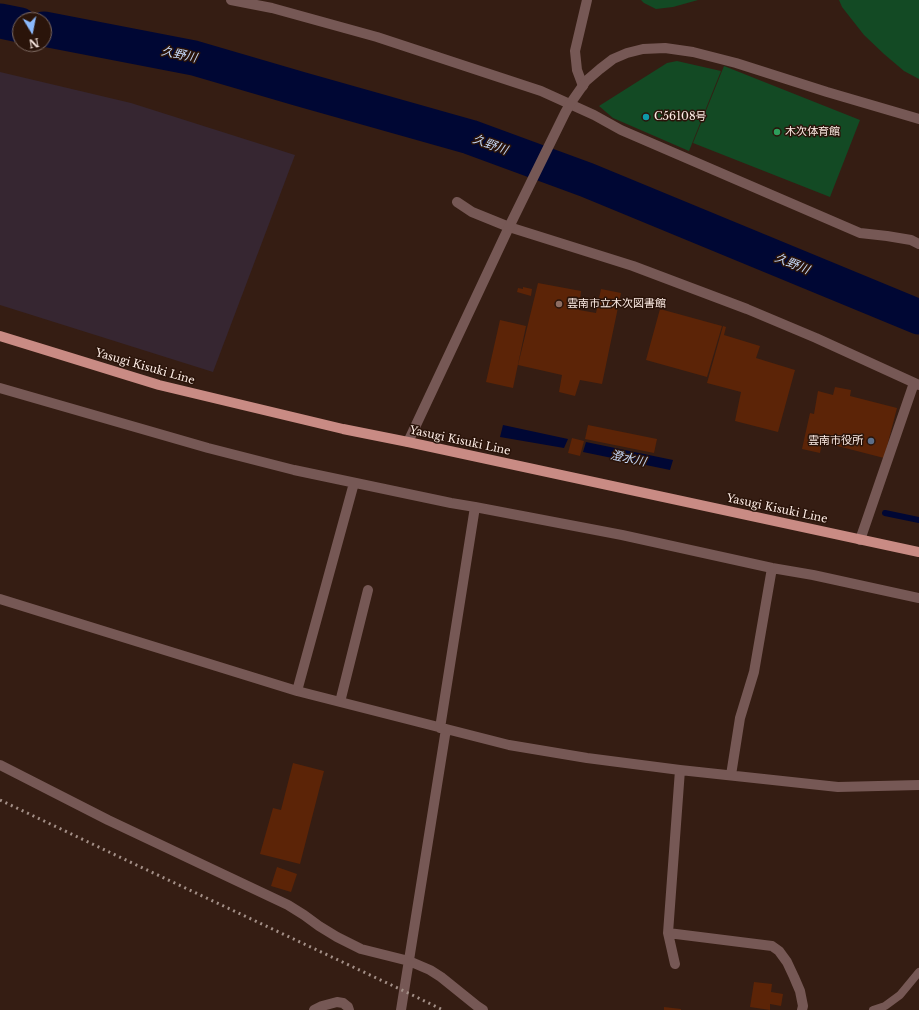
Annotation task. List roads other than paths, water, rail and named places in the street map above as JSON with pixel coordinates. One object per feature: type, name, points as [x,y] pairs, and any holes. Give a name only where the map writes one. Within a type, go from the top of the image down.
[{"type":"main road","name":"Yasugi Kisuki Line","points":[[0,336],[159,385],[343,430],[408,442],[919,552]]},
{"type":"street","points":[[231,0],[272,8],[377,37],[541,91],[621,130],[860,233],[911,240],[919,244]]},
{"type":"street","points":[[583,86],[577,70],[575,51],[587,0]]},
{"type":"street","points":[[408,442],[509,227],[565,113],[586,81],[613,59],[627,53],[643,49],[665,48],[693,52],[736,63],[919,119]]},
{"type":"street","points":[[457,202],[472,212],[509,227],[633,266],[747,309],[816,338],[917,384],[860,540]]},
{"type":"street","points":[[0,388],[208,448],[294,470],[451,504],[475,507],[622,535],[919,598]]},
{"type":"street","points":[[297,691],[354,483]]},
{"type":"street","points":[[401,1010],[475,507]]},
{"type":"street","points":[[731,775],[740,718],[754,672],[772,568]]},
{"type":"street","points":[[340,702],[368,590]]},
{"type":"street","points":[[0,599],[297,691],[443,729],[516,746],[587,758],[680,770],[838,787],[919,785]]},
{"type":"street","points":[[0,765],[108,820],[288,905],[337,937],[361,949],[409,961],[430,970],[483,1010]]},
{"type":"street","points":[[675,964],[668,933],[680,770]]},
{"type":"street","points":[[668,933],[772,946],[779,951],[787,962],[794,976],[800,991],[803,1006],[802,1010]]},
{"type":"street","points":[[314,1010],[337,1002],[343,1003],[349,1010]]},
{"type":"lane","points":[[873,1010],[885,1006],[900,994],[919,972]]},
{"type":"water","points":[[503,425],[568,439],[564,448],[500,437]]},
{"type":"water","points":[[586,442],[673,460],[670,470],[583,452]]},
{"type":"waterway","name":"久野川","points":[[0,21],[12,23]]},
{"type":"waterway","name":"久野川","points":[[52,31],[194,58],[470,137],[587,180],[919,317]]},
{"type":"waterway","name":"澄水川","points":[[885,513],[919,520]]},
{"type":"railway","points":[[0,800],[443,1010]]},
{"type":"place","name":"C56108号","points":[[646,117]]},
{"type":"place","name":"木次体育館","points":[[777,132]]},
{"type":"place","name":"雲南市立木次図書館","points":[[559,304]]},
{"type":"place","name":"雲南市役所","points":[[871,441]]}]
